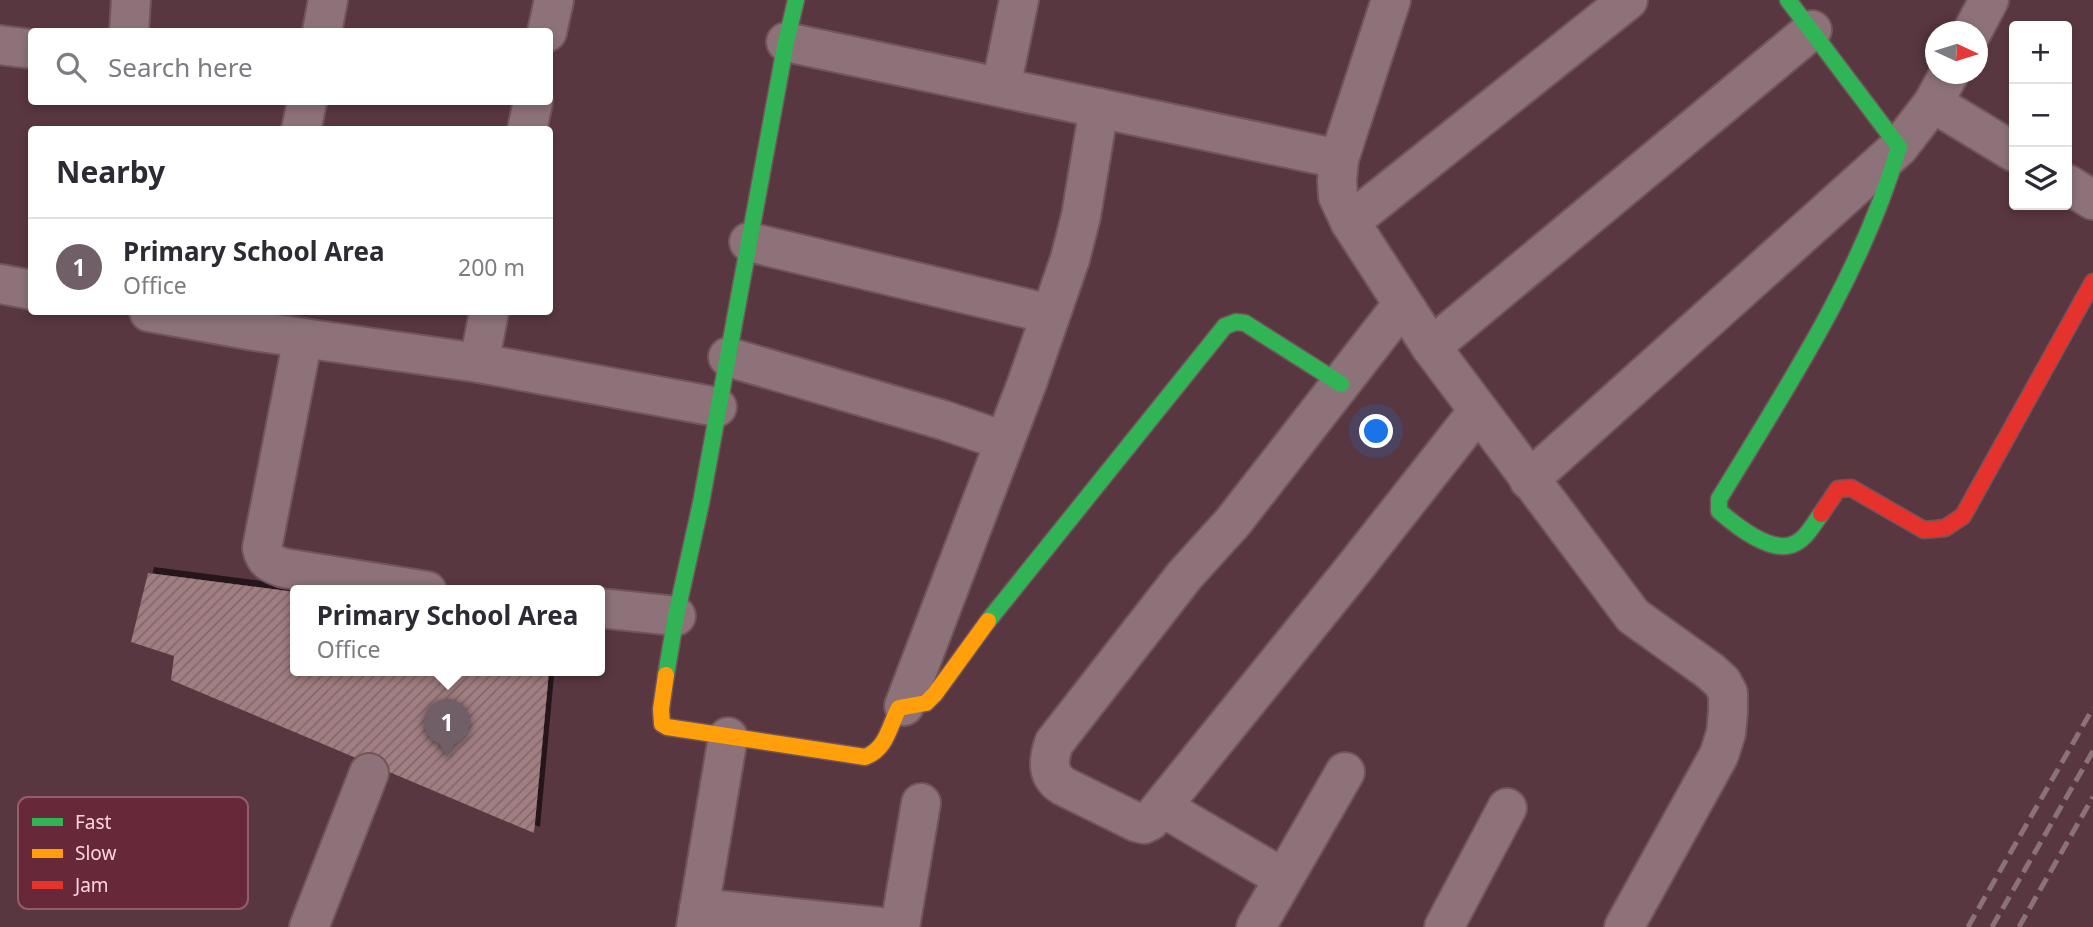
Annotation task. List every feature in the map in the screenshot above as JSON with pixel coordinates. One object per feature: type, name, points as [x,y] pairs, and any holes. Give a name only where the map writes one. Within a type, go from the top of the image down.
[{"type":"street","points":[[129,28],[131,0]]},
{"type":"street","points":[[322,28],[328,0]]},
{"type":"street","points":[[548,28],[554,0]]},
{"type":"street","points":[[796,0],[701,503],[677,616],[661,709],[662,724],[671,728],[728,737],[874,755],[880,749],[900,708],[923,704],[935,695],[979,633],[1225,326],[1236,321],[1245,323],[1341,384]]},
{"type":"street","points":[[1000,88],[1019,0]]},
{"type":"street","points":[[1391,0],[1339,159],[1338,196],[1350,222],[1431,348],[1633,616],[1710,671],[1722,682],[1728,694],[1726,733],[1719,755],[1624,927]]},
{"type":"street","points":[[1350,222],[1628,0]]},
{"type":"street","points":[[1978,21],[1989,0]]},
{"type":"street","points":[[1431,348],[1801,11],[1899,147],[1891,179],[1873,227],[1846,284],[1719,499],[1719,511],[1726,519],[1776,547],[1792,545],[1806,535],[1838,489],[1851,488],[1924,530],[1937,532],[1951,526],[1963,516],[2093,282]]},
{"type":"street","points":[[786,42],[1339,159]]},
{"type":"street","points":[[0,45],[28,48]]},
{"type":"street","points":[[1529,480],[1899,147],[1941,88],[2009,148]]},
{"type":"street","points":[[302,126],[306,105]]},
{"type":"street","points":[[528,126],[532,105]]},
{"type":"street","points":[[904,706],[1004,441],[1077,237],[1099,108]]},
{"type":"street","points":[[2072,187],[2093,200]]},
{"type":"street","points":[[749,242],[1050,314]]},
{"type":"street","points":[[0,284],[28,289]]},
{"type":"street","points":[[1402,305],[1233,522],[1185,575],[1054,743],[1049,762],[1054,779],[1140,823],[1149,822],[1478,411]]},
{"type":"street","points":[[185,315],[256,321],[303,338],[479,363],[718,407]]},
{"type":"street","points":[[479,363],[488,315]]},
{"type":"street","points":[[303,338],[261,548],[272,564],[284,568],[390,585]]},
{"type":"street","points":[[728,357],[943,419],[1004,441]]},
{"type":"street","points":[[605,609],[677,616]]},
{"type":"street","points":[[728,737],[698,918],[880,927]]},
{"type":"street","points":[[1256,927],[1345,772]]},
{"type":"street","points":[[309,927],[369,774]]},
{"type":"street","points":[[900,927],[921,803]]},
{"type":"street","points":[[1163,807],[1283,878]]},
{"type":"street","points":[[1444,927],[1507,808]]},
{"type":"building","points":[[148,573],[290,591],[290,676],[549,676],[534,833],[171,680],[174,656],[131,642]]},
{"type":"railway","points":[[1968,927],[2093,708]]},
{"type":"railway","points":[[1992,927],[2093,751]]},
{"type":"railway","points":[[2019,927],[2093,797]]},
{"type":"traffic: fast","points":[[666,675],[796,0]]},
{"type":"traffic: fast","points":[[1788,0],[1899,147],[1865,240],[1844,285],[1796,372],[1719,499],[1719,511],[1753,536],[1782,546],[1800,540],[1821,514]]},
{"type":"traffic: fast","points":[[988,621],[1225,326],[1236,322],[1245,323],[1341,384]]},
{"type":"traffic: slow","points":[[666,675],[661,709],[662,724],[667,727],[865,757],[883,743],[899,708],[926,703],[935,694],[988,621]]},
{"type":"traffic: jam","points":[[1821,514],[1838,489],[1851,488],[1924,530],[1945,528],[1963,516],[2093,282]]},
{"type":"place","name":"Primary School Area","points":[[447,757]]}]
